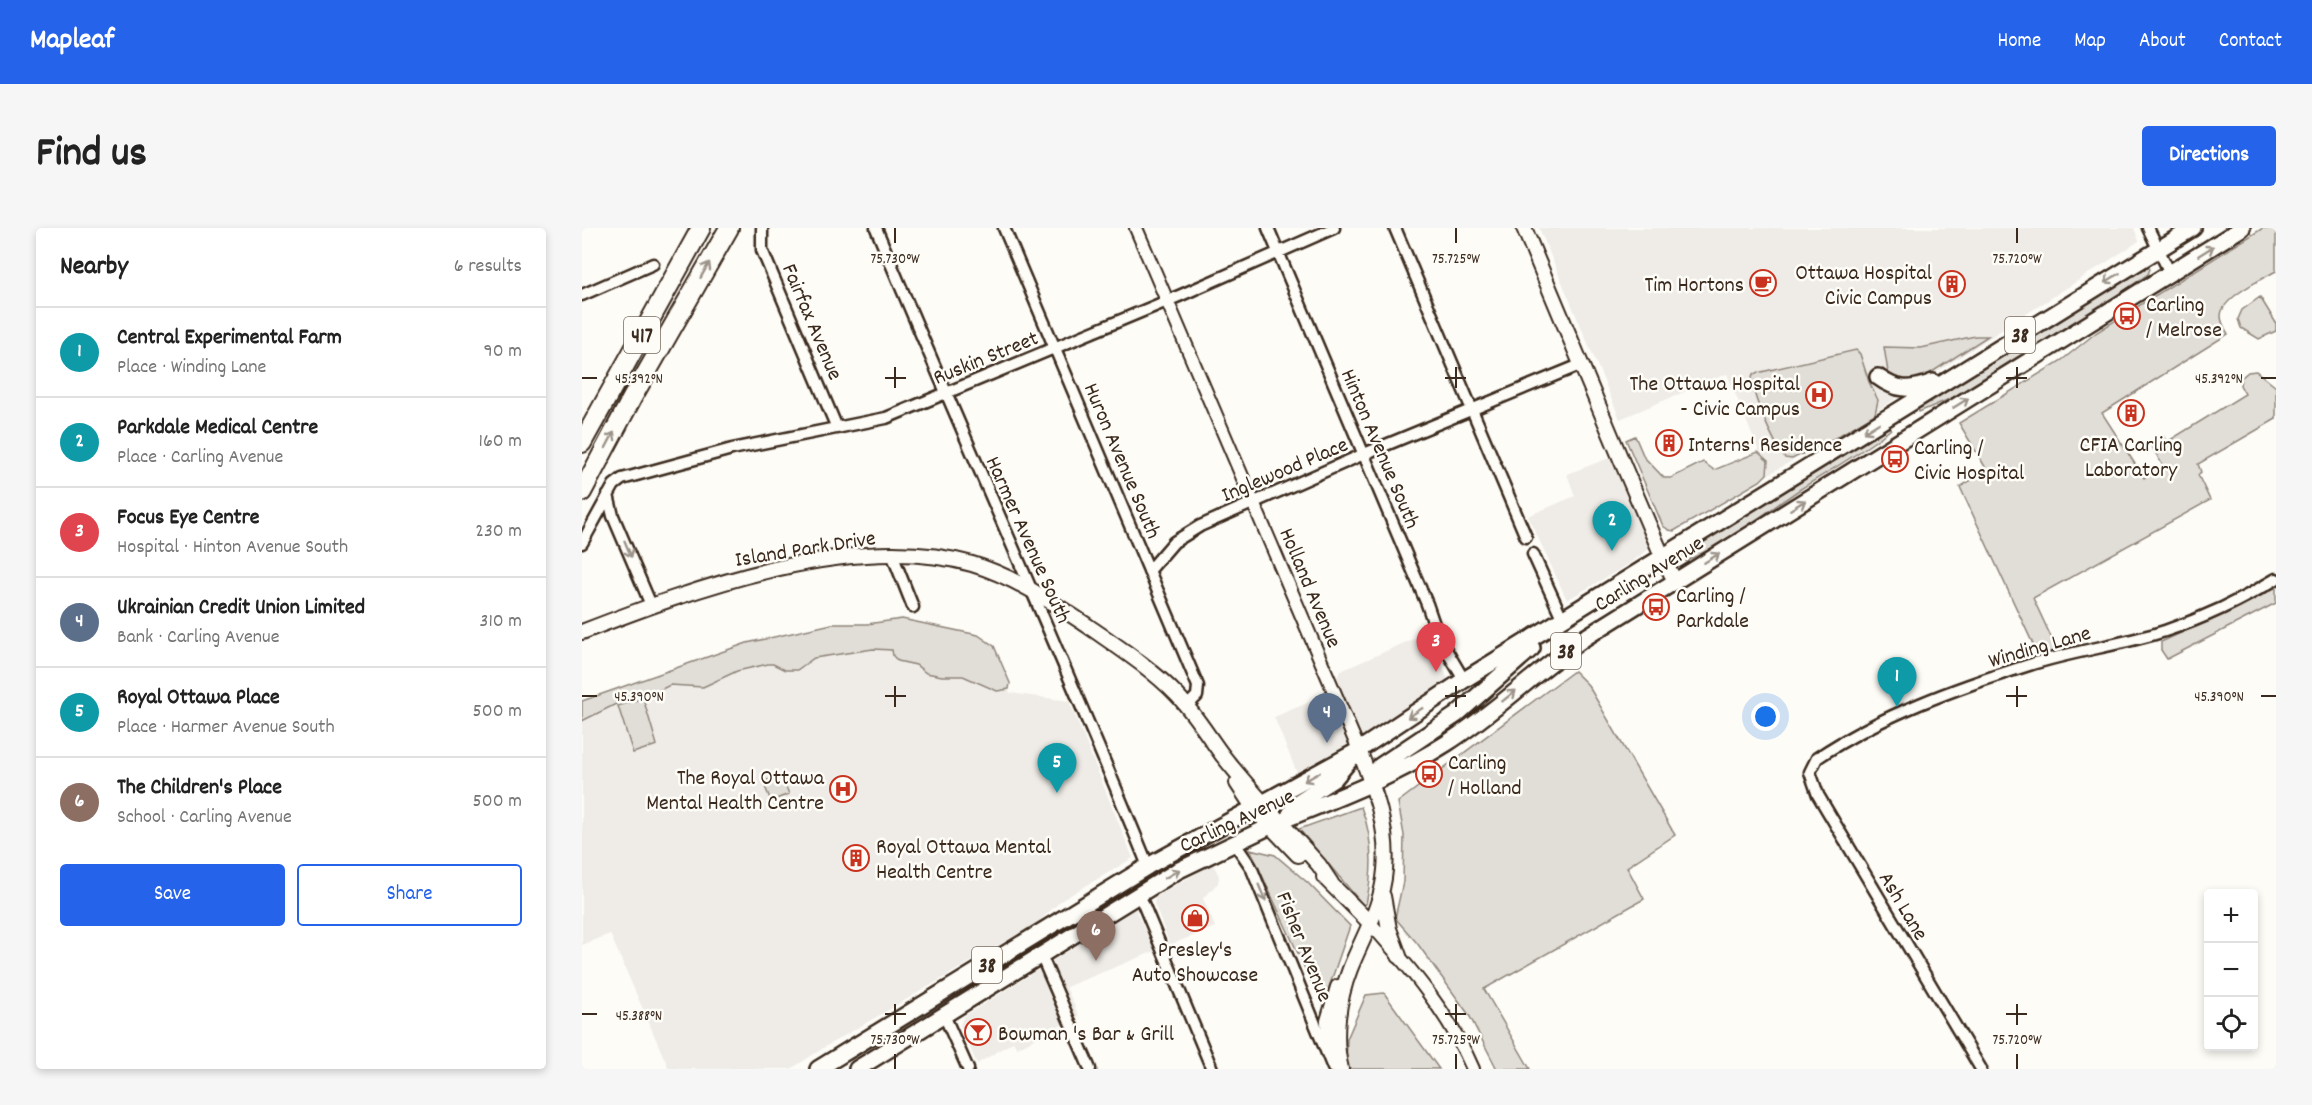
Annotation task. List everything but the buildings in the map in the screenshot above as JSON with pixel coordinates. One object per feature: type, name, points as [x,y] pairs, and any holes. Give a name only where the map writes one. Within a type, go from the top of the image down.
[{"type":"highway","name":"417","points":[[582,443],[701,228]]},
{"type":"highway","name":"417","points":[[582,492],[632,398],[729,228]]},
{"type":"main road","points":[[1524,228],[1580,365],[1675,581]]},
{"type":"main road","name":"Carling Avenue","points":[[818,1069],[1148,866],[1359,750],[1464,680],[2193,228]]},
{"type":"main road","name":"Carling Avenue","points":[[857,1069],[1177,871],[1280,821],[1372,784],[1448,743],[1557,657],[2242,228]]},
{"type":"main road","points":[[1878,377],[1896,388],[1914,389],[1974,364]]},
{"type":"main road","name":"Island Park Drive","points":[[582,632],[708,586],[841,558],[892,554],[939,557],[973,564],[1033,593],[1110,641],[1156,676],[1187,706],[1224,757],[1231,775],[1259,806],[1280,821],[1295,852],[1331,883],[1371,924]]},
{"type":"main road","points":[[1372,784],[1374,774],[1380,766],[1456,715],[1563,620]]},
{"type":"main road","points":[[1280,821],[1296,803],[1341,774],[1359,750]]},
{"type":"main road","name":"Holland Avenue","points":[[1336,1069],[1337,1028],[1349,971],[1371,924],[1382,891],[1385,870],[1385,837],[1381,813],[1359,750]]},
{"type":"main road","points":[[1382,891],[1389,929],[1399,956]]},
{"type":"main road","points":[[1048,927],[1058,944]]},
{"type":"street","name":"Fairfax Avenue","points":[[762,228],[762,250],[837,428]]},
{"type":"street","name":"Harmer Avenue South","points":[[876,228],[1148,866]]},
{"type":"street","name":"Huron Avenue South","points":[[1004,228],[1199,689],[1197,696],[1187,706]]},
{"type":"street","name":"Holland Avenue","points":[[1136,228],[1359,750]]},
{"type":"street","name":"Hinton Avenue South","points":[[1268,228],[1427,604],[1436,632],[1464,680]]},
{"type":"street","name":"Ruskin Street","points":[[582,543],[614,485],[622,479],[732,449],[886,418],[1167,301],[1334,228]]},
{"type":"street","points":[[1395,228],[1526,537]]},
{"type":"street","points":[[2148,228],[2170,273]]},
{"type":"street","points":[[582,295],[653,264]]},
{"type":"street","name":"Inglewood Place","points":[[1149,571],[1174,542],[1200,526],[1364,454],[1580,365]]},
{"type":"street","points":[[608,495],[613,516],[651,605]]},
{"type":"street","points":[[892,554],[913,608]]},
{"type":"street","points":[[1533,554],[1563,620]]},
{"type":"street","name":"Winding Lane","points":[[1817,758],[1857,733],[1935,698],[2030,664],[2165,631],[2207,615],[2276,579]]},
{"type":"street","name":"Ash Lane","points":[[1817,758],[1810,772],[1818,795],[1981,1069]]},
{"type":"street","name":"Fisher Avenue","points":[[1234,842],[1251,867],[1336,1069]]},
{"type":"street","points":[[1139,894],[1212,1069]]},
{"type":"street","points":[[1371,924],[1448,1018],[1473,1069]]},
{"type":"street","points":[[1041,955],[1090,1069]]},
{"type":"street","points":[[944,1015],[968,1069]]},
{"type":"shaded area","name":"The Ottawa Hospital - Civic Campus","points":[[1539,228],[2134,228],[2139,241],[1869,416],[1678,527],[1654,499],[1760,454],[1727,374],[1620,419]]},
{"type":"shaded area","points":[[2263,228],[2276,228],[2276,271],[2243,290],[2228,302],[2221,316],[2228,334],[2102,413],[2144,478],[2163,466],[2151,445],[2163,436],[2167,442],[2245,394],[2240,385],[2241,378],[2248,372],[2256,371],[2276,387],[2276,419],[2198,464],[2201,472],[2198,475],[2210,500],[2033,598],[2058,652],[2039,657],[1960,487],[1987,470],[1959,423],[2062,360],[2097,332]]},
{"type":"shaded area","points":[[2147,266],[2150,269],[2148,274],[2092,313],[1966,392],[1919,412],[1918,409]]},
{"type":"shaded area","points":[[2260,297],[2276,323],[2276,331],[2259,339],[2241,328],[2238,319],[2242,310]]},
{"type":"shaded area","points":[[1975,336],[1988,336],[1918,381],[1902,381],[1888,372],[1884,347],[1921,348]]},
{"type":"shaded area","points":[[1856,350],[1860,354],[1869,382],[1878,400],[1875,414],[1835,438],[1792,459],[1785,458],[1758,403],[1752,381],[1753,374]]},
{"type":"shaded area","points":[[1889,427],[1891,429],[1857,454],[1730,537],[1686,561],[1683,554]]},
{"type":"shaded area","points":[[1635,436],[1644,457],[1664,478],[1671,478],[1703,462],[1714,470],[1758,452],[1768,461],[1767,474],[1760,481],[1674,531],[1669,530],[1663,526],[1626,440]]},
{"type":"shaded area","points":[[1612,457],[1652,546],[1629,564],[1567,600],[1528,516],[1575,496],[1567,474]]},
{"type":"shaded area","points":[[2276,586],[2276,603],[2167,659],[2161,650],[2161,642],[2238,607]]},
{"type":"shaded area","points":[[902,619],[978,635],[994,646],[1010,683],[1009,689],[997,691],[963,676],[926,673],[916,665],[898,661],[893,656],[892,650],[873,649],[814,658],[797,670],[785,670],[768,664],[737,671],[703,687],[670,685],[654,693],[634,695],[582,721],[582,701],[747,643],[832,624],[867,624]]},
{"type":"shaded area","points":[[1429,632],[1448,680],[1372,730],[1297,773],[1274,717],[1324,696],[1341,671]]},
{"type":"shaded area","name":"The Royal Ottawa Mental Health Centre","points":[[782,639],[987,646],[1010,693],[1069,701],[1133,858],[1062,900],[1037,923],[791,1069],[669,1069],[610,934],[582,945],[582,719],[598,707]]},
{"type":"shaded area","points":[[1574,671],[1588,685],[1675,835],[1627,867],[1644,899],[1484,989],[1530,1069],[1497,1069],[1469,1015],[1417,943],[1395,918],[1403,882],[1404,835],[1398,802]]},
{"type":"shaded area","points":[[643,698],[657,745],[633,753],[618,706]]},
{"type":"shaded area","points":[[781,775],[789,794],[771,801],[763,782]]},
{"type":"shaded area","points":[[1361,807],[1368,830],[1371,855],[1368,892],[1366,904],[1363,905],[1299,829]]},
{"type":"shaded area","points":[[1250,849],[1275,855],[1308,883],[1350,926],[1327,993],[1313,986]]},
{"type":"shaded area","points":[[1213,864],[1219,876],[1218,883],[1203,898],[1215,927],[1170,945],[1154,903],[1155,897]]},
{"type":"shaded area","points":[[1135,909],[1155,951],[1066,987],[1079,1016],[1017,1048],[1013,1042],[977,1064],[960,1025],[963,1017]]},
{"type":"shaded area","points":[[1384,993],[1439,1069],[1346,1069],[1347,1039],[1366,995]]},
{"type":"place","name":"Tim Hortons","points":[[1763,283]]},
{"type":"place","name":"Ottawa Hospital Civic Campus","points":[[1952,284]]},
{"type":"place","name":"Carling / Melrose","points":[[2127,316]]},
{"type":"place","name":"The Ottawa Hospital - Civic Campus","points":[[1819,395]]},
{"type":"place","name":"CFIA Carling Laboratory","points":[[2131,413]]},
{"type":"place","name":"Interns' Residence","points":[[1669,443]]},
{"type":"place","name":"Carling / Civic Hospital","points":[[1895,459]]},
{"type":"place","name":"Parkdale Medical Centre","points":[[1612,551]]},
{"type":"place","name":"Carling / Parkdale","points":[[1656,607]]},
{"type":"place","name":"Focus Eye Centre","points":[[1436,672]]},
{"type":"place","name":"Central Experimental Farm","points":[[1897,707]]},
{"type":"place","name":"Ukrainian Credit Union Limited","points":[[1327,743]]},
{"type":"place","name":"Carling / Holland","points":[[1429,774]]},
{"type":"place","name":"The Royal Ottawa Mental Health Centre","points":[[843,789]]},
{"type":"place","name":"Royal Ottawa Place","points":[[1057,793]]},
{"type":"place","name":"Royal Ottawa Mental Health Centre","points":[[856,858]]},
{"type":"place","name":"Presley's Auto Showcase","points":[[1195,918]]},
{"type":"place","name":"The Children's Place","points":[[1096,961]]},
{"type":"place","name":"Bowman 's Bar & Grill","points":[[978,1032]]}]
